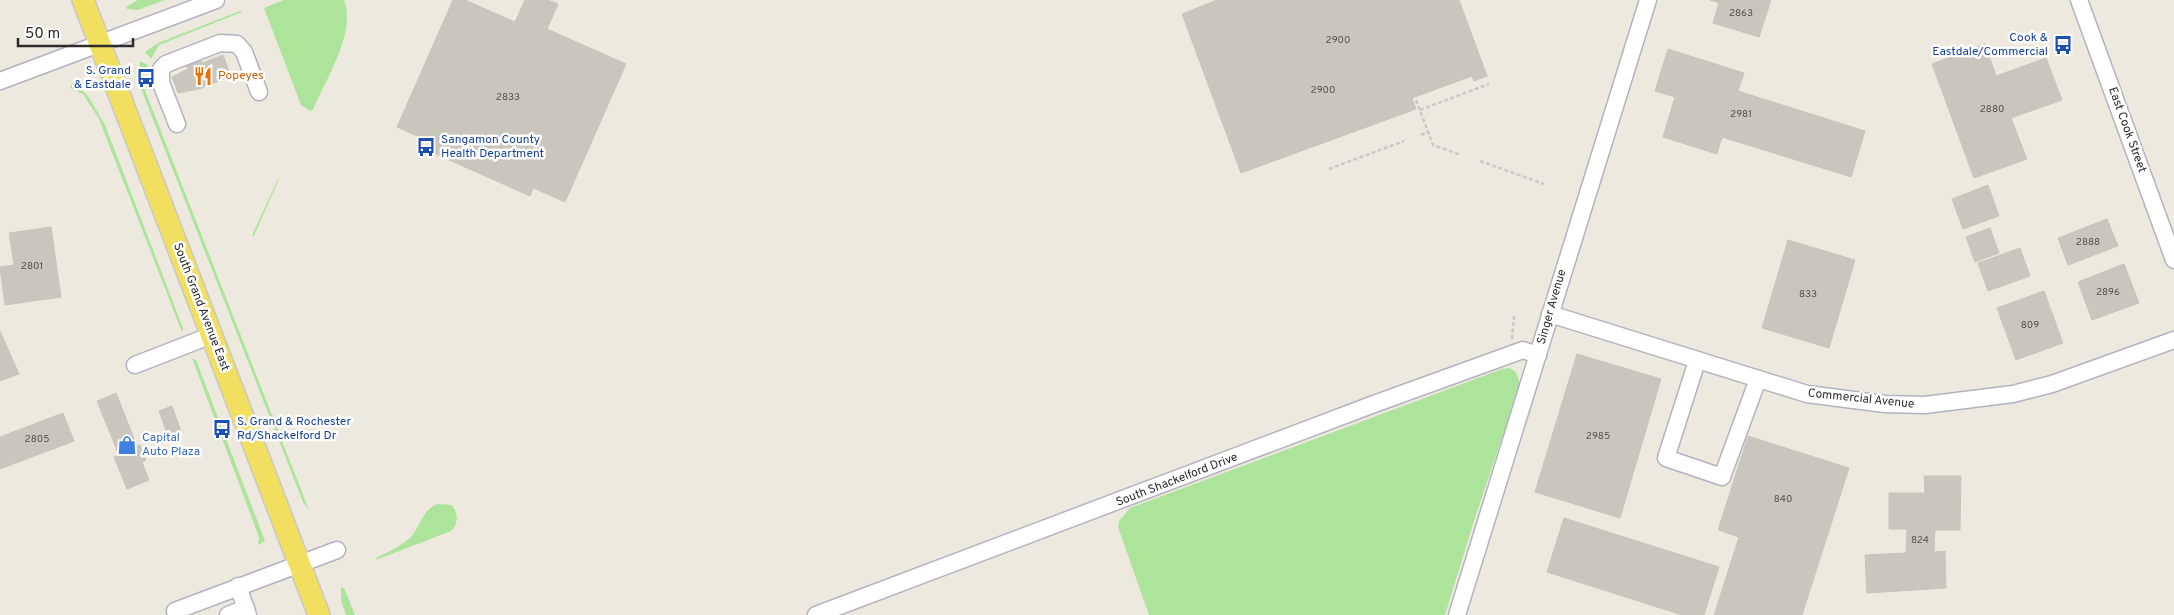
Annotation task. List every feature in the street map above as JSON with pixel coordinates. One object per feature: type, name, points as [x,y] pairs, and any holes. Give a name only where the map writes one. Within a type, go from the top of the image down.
[{"type":"main road","name":"South Grand Avenue East","points":[[83,0],[319,615]]},
{"type":"street","points":[[0,81],[216,0]]},
{"type":"street","name":"Singer Avenue","points":[[1457,615],[1648,0]]},
{"type":"street","name":"East Cook Street","points":[[2079,0],[2174,260]]},
{"type":"street","points":[[177,124],[161,83],[161,69],[166,64],[220,43],[237,44],[241,48],[259,92]]},
{"type":"street","name":"Commercial Avenue","points":[[1550,314],[1807,394],[1869,402],[1925,405],[2013,394],[2052,384],[2174,340]]},
{"type":"street","points":[[135,366],[212,335]]},
{"type":"street","name":"South Shackelford Drive","points":[[816,615],[1374,404],[1523,350],[1538,355]]},
{"type":"street","points":[[1697,361],[1666,458],[1722,478],[1758,379]]},
{"type":"street","points":[[176,615],[175,611],[337,550]]},
{"type":"street","points":[[228,615],[247,612],[238,586]]},
{"type":"path","points":[[1420,110],[1489,84]]},
{"type":"path","points":[[1416,100],[1433,145],[1461,155]]},
{"type":"path","points":[[1421,135],[1428,132]]},
{"type":"path","points":[[1330,170],[1404,141]]},
{"type":"path","points":[[1480,161],[1544,184]]},
{"type":"path","points":[[1512,342],[1514,316]]},
{"type":"green space","points":[[138,0],[165,0],[138,10],[127,9],[126,7]]},
{"type":"green space","points":[[284,0],[344,0],[347,13],[343,41],[332,70],[313,110],[310,111],[301,105],[264,8]]},
{"type":"green space","points":[[240,11],[242,12],[159,45],[151,59],[145,52],[158,43]]},
{"type":"green space","points":[[140,61],[148,65],[141,80],[309,510],[303,502],[145,99],[138,80]]},
{"type":"green space","points":[[73,82],[88,96],[105,125],[183,328],[182,332],[99,119],[83,94],[70,88]]},
{"type":"green space","points":[[279,177],[279,179],[254,236],[252,235]]},
{"type":"green space","points":[[192,358],[196,360],[265,541],[258,545],[259,537]]},
{"type":"green space","points":[[1509,368],[1516,372],[1520,384],[1445,615],[1149,615],[1118,527],[1119,521],[1130,508]]},
{"type":"green space","points":[[438,504],[452,505],[454,508],[456,522],[451,531],[376,560],[377,557],[411,537],[428,510]]},
{"type":"green space","points":[[341,587],[344,588],[355,615],[346,615],[341,600]]},
{"type":"building","points":[[453,0],[465,0],[515,22],[525,0],[548,0],[558,4],[547,29],[626,64],[565,202],[397,127]]},
{"type":"building","points":[[1217,0],[1459,0],[1487,76],[1474,81],[1472,76],[1412,98],[1416,109],[1241,173],[1182,14]]},
{"type":"building","points":[[1710,0],[1771,0],[1759,37],[1713,23],[1719,3]]},
{"type":"building","points":[[1985,44],[1996,76],[2046,58],[2062,100],[2011,118],[2027,159],[1974,178],[1932,64]]},
{"type":"building","points":[[1668,49],[1744,73],[1738,91],[1865,131],[1851,177],[1722,137],[1717,154],[1663,137],[1675,97],[1655,91]]},
{"type":"building","points":[[223,55],[231,76],[199,89],[178,93],[172,77],[188,69],[186,65],[200,59],[202,63]]},
{"type":"building","points":[[432,143],[533,188],[530,196],[429,151]]},
{"type":"building","points":[[1988,185],[1999,216],[1963,229],[1952,199]]},
{"type":"building","points":[[2107,219],[2118,246],[2068,265],[2058,238]]},
{"type":"building","points":[[51,227],[61,297],[5,305],[0,267],[14,265],[9,233]]},
{"type":"building","points":[[1990,228],[1999,253],[1975,262],[1966,237]]},
{"type":"building","points":[[1788,240],[1855,260],[1829,348],[1762,328]]},
{"type":"building","points":[[2020,248],[2030,276],[1988,291],[1978,263]]},
{"type":"building","points":[[2124,264],[2139,303],[2092,320],[2078,282]]},
{"type":"building","points":[[2044,291],[2063,343],[2016,360],[1997,308]]},
{"type":"building","points":[[0,331],[19,374],[0,381]]},
{"type":"building","points":[[1577,354],[1661,379],[1620,518],[1535,492]]},
{"type":"building","points":[[116,393],[137,446],[140,445],[146,460],[142,462],[149,480],[127,489],[114,457],[119,455],[97,401]]},
{"type":"building","points":[[172,406],[181,431],[168,436],[159,411]]},
{"type":"building","points":[[63,413],[74,441],[0,469],[0,437]]},
{"type":"building","points":[[1748,436],[1849,468],[1802,615],[1714,615],[1739,537],[1718,530]]},
{"type":"building","points":[[1924,476],[1961,476],[1960,530],[1935,530],[1934,552],[1945,551],[1946,588],[1867,593],[1865,555],[1906,553],[1907,529],[1889,529],[1889,493],[1925,493]]},
{"type":"building","points":[[1564,518],[1719,567],[1704,615],[1682,615],[1547,572]]},
{"type":"place","name":"Cook & Eastdale/Commercial","points":[[2063,45]]},
{"type":"place","name":"Popeyes","points":[[203,76]]},
{"type":"place","name":"S. Grand & Eastdale","points":[[146,78]]},
{"type":"place","name":"Sangamon County Health Department","points":[[426,147]]},
{"type":"place","name":"S. Grand & Rochester Rd/Shackelford Dr","points":[[222,429]]},
{"type":"place","name":"Capital Auto Plaza","points":[[127,445]]}]
